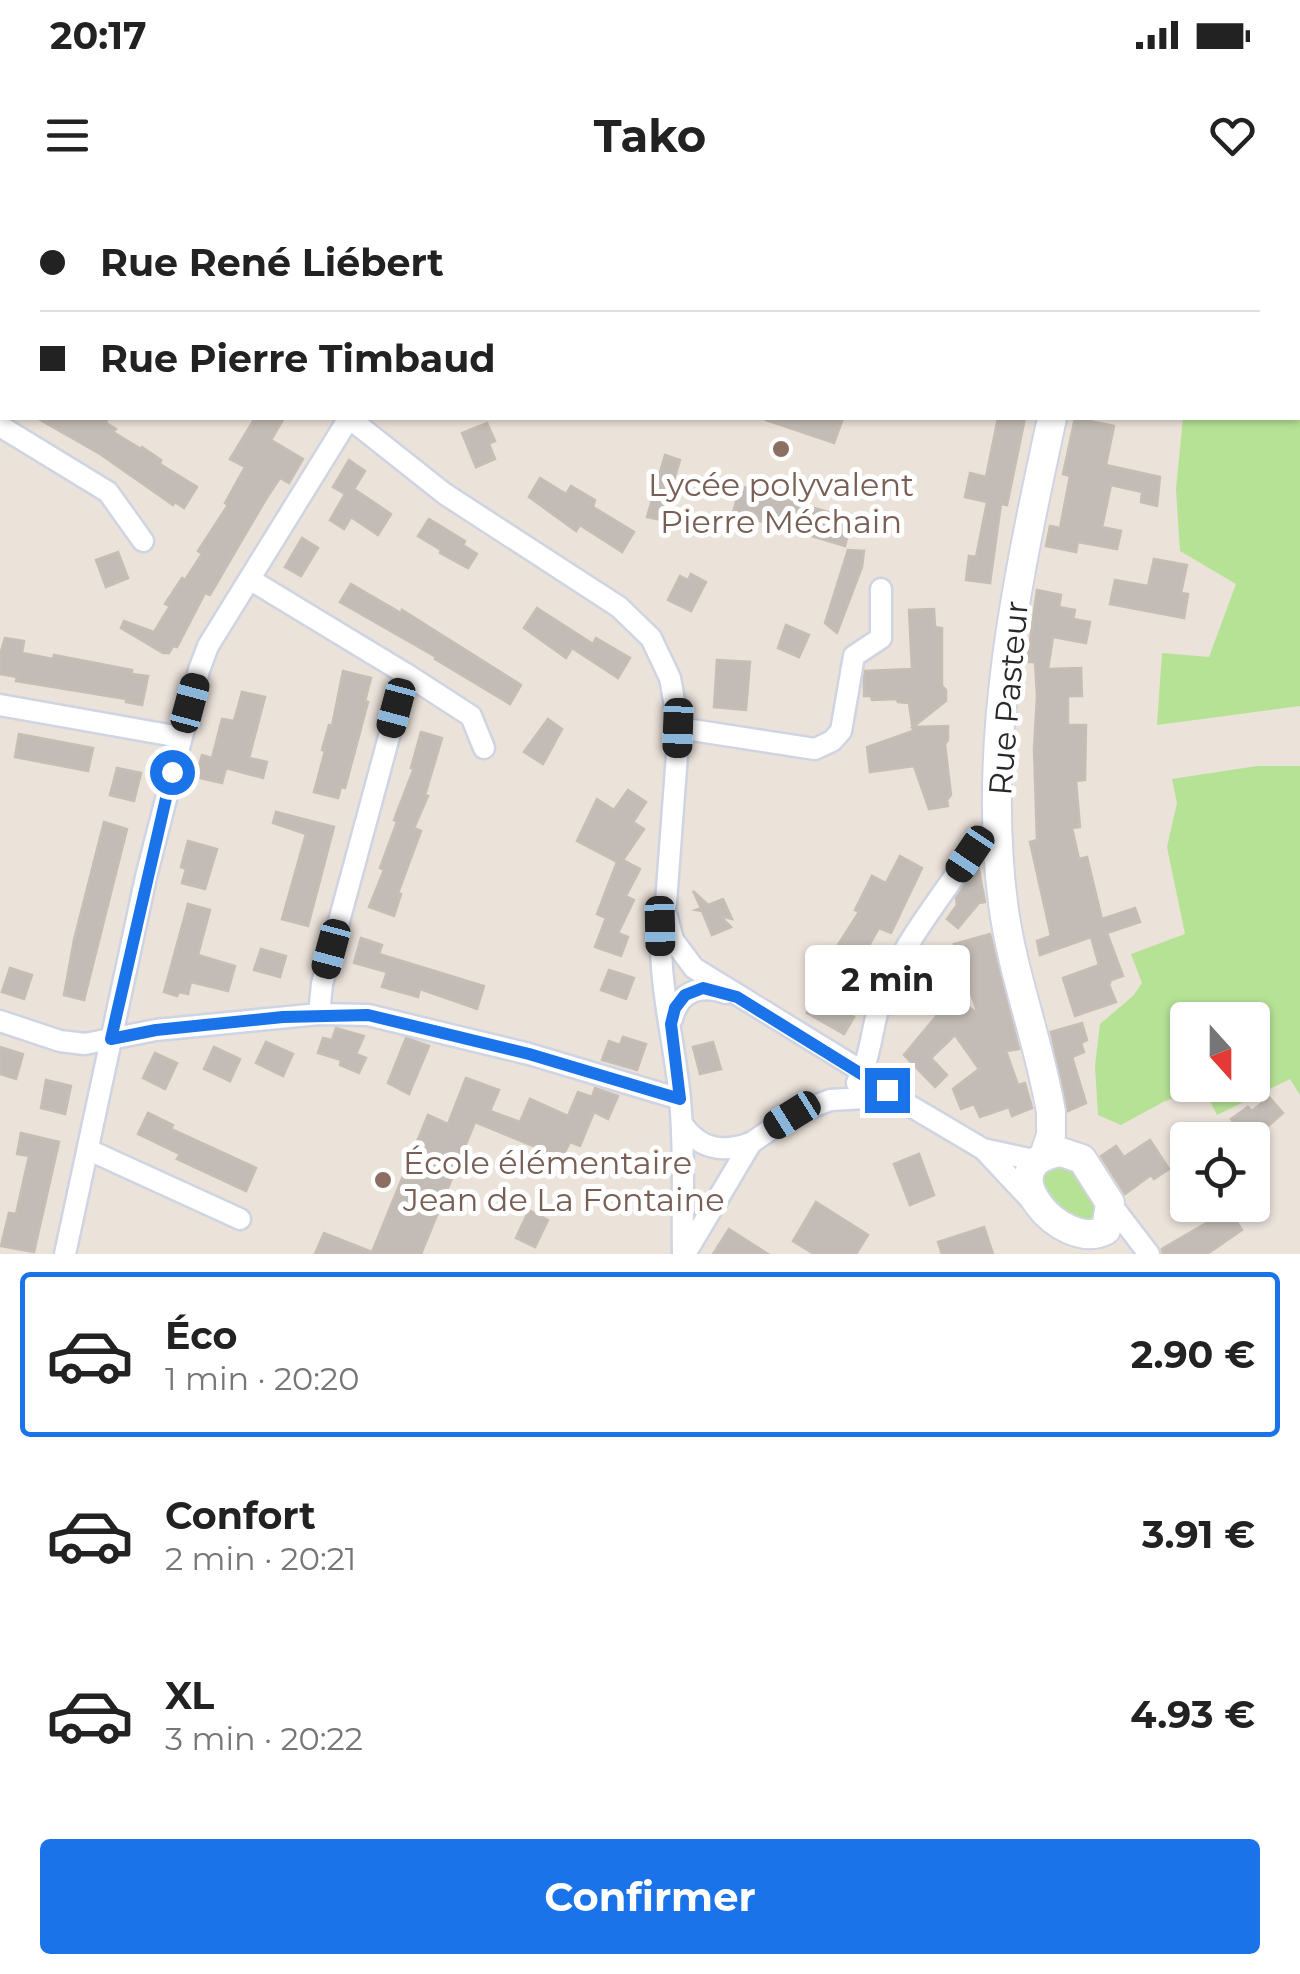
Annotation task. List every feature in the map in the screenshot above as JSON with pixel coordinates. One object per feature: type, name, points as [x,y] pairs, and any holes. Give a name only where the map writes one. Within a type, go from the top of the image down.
[{"type":"main road","name":"Rue Pasteur","points":[[1041,1158],[1052,1126],[1005,918],[998,777],[1000,716],[1020,568],[1052,420]]},
{"type":"main road","name":"Rue Pasteur","points":[[1048,1096],[1082,1160]]},
{"type":"main road","points":[[1034,1208],[1056,1238],[1086,1249],[1106,1230],[1110,1203],[1082,1160],[1069,1152],[1041,1158],[1028,1184],[1034,1208],[1044,1242]]},
{"type":"street","points":[[65,1254],[180,737],[208,646],[348,420]]},
{"type":"street","points":[[352,420],[446,494],[620,607],[651,638],[670,678],[678,728],[666,902],[668,925],[680,952],[694,968],[737,997],[983,1149],[1034,1208]]},
{"type":"street","points":[[0,426],[108,492],[143,540]]},
{"type":"street","points":[[251,580],[471,716],[484,748]]},
{"type":"street","points":[[678,728],[815,749],[832,742],[841,731],[854,656],[880,638],[881,589]]},
{"type":"street","points":[[319,1014],[322,984],[406,674]]},
{"type":"street","points":[[0,705],[180,737]]},
{"type":"street","points":[[849,1098],[870,1058],[878,1005],[886,987],[910,942],[970,854]]},
{"type":"street","points":[[666,902],[660,926],[660,958],[680,1099],[684,1254]]},
{"type":"street","points":[[671,1024],[679,1001],[694,990],[713,989],[737,997]]},
{"type":"street","points":[[0,1021],[84,1044],[156,1030],[319,1014],[368,1015],[529,1054],[680,1099]]},
{"type":"street","points":[[684,1254],[752,1143],[783,1120],[811,1106],[849,1098],[912,1108]]},
{"type":"street","points":[[682,1124],[695,1141],[709,1148],[724,1150],[752,1143]]},
{"type":"street","points":[[983,1149],[1041,1158]]},
{"type":"street","points":[[89,1150],[240,1219]]},
{"type":"street","points":[[1110,1203],[1149,1254]]},
{"type":"green space","points":[[1183,420],[1300,420],[1300,706],[1157,725],[1162,653],[1209,657],[1236,584],[1180,551],[1176,489]]},
{"type":"green space","points":[[1257,766],[1300,766],[1300,1095],[1290,1079],[1270,1089],[1270,1002],[1170,1002],[1170,1099],[1121,1125],[1098,1115],[1095,1066],[1100,1024],[1133,996],[1142,983],[1131,954],[1185,934],[1167,847],[1177,803],[1172,779]]},
{"type":"green space","points":[[1210,1102],[1243,1102],[1217,1115]]},
{"type":"green space","points":[[1068,1160],[1104,1209],[1101,1219],[1061,1235],[1038,1172]]},
{"type":"building","points":[[40,420],[107,420],[116,429],[113,432],[142,447],[161,460],[160,464],[197,487],[184,508],[175,502],[173,505],[100,454]]},
{"type":"building","points":[[254,420],[283,420],[271,440],[303,459],[289,483],[280,478],[210,595],[205,593],[177,647],[163,653],[121,628],[124,621],[154,632],[170,606],[165,604],[202,554],[198,551],[228,505],[225,503],[245,467],[230,459]]},
{"type":"building","points":[[766,420],[842,420],[834,443]]},
{"type":"building","points":[[998,420],[1025,420],[1007,505],[1001,504],[990,583],[966,580],[969,556],[976,557],[987,502],[965,497],[970,473],[986,477]]},
{"type":"building","points":[[1075,420],[1114,426],[1106,465],[1160,477],[1157,506],[1141,502],[1142,492],[1111,485],[1102,527],[1121,531],[1117,549],[1078,542],[1076,552],[1046,546],[1050,526],[1060,528],[1070,476],[1063,474]]},
{"type":"building","points":[[487,423],[495,441],[489,444],[495,459],[476,467],[462,433]]},
{"type":"building","points":[[665,455],[680,460],[662,520],[647,517]]},
{"type":"building","points":[[349,460],[365,471],[354,489],[391,514],[378,535],[351,517],[344,529],[330,520],[345,494],[333,487]]},
{"type":"building","points":[[540,478],[566,494],[571,486],[595,500],[593,507],[634,532],[622,552],[580,525],[576,531],[529,497]]},
{"type":"building","points":[[740,486],[852,519],[845,546],[733,513]]},
{"type":"building","points":[[429,519],[465,541],[463,545],[477,554],[468,568],[418,536]]},
{"type":"building","points":[[302,538],[318,548],[301,576],[285,567]]},
{"type":"building","points":[[848,550],[864,551],[862,567],[837,633],[825,623]]},
{"type":"building","points":[[118,552],[128,578],[106,587],[96,560]]},
{"type":"building","points":[[1154,559],[1187,565],[1181,593],[1188,594],[1184,618],[1110,604],[1115,580],[1148,586]]},
{"type":"building","points":[[691,574],[706,582],[691,611],[668,600],[680,576],[688,580]]},
{"type":"building","points":[[351,584],[401,613],[402,610],[521,685],[510,704],[340,602]]},
{"type":"building","points":[[1037,590],[1061,595],[1059,607],[1075,610],[1073,619],[1090,622],[1086,643],[1053,637],[1048,669],[1081,668],[1082,696],[1068,696],[1068,725],[1086,725],[1085,780],[1076,781],[1080,827],[1072,828],[1079,859],[1087,857],[1102,919],[1135,908],[1140,922],[1107,933],[1123,976],[1111,980],[1109,985],[1116,1002],[1075,1016],[1063,978],[1099,965],[1091,937],[1040,955],[1037,941],[1051,936],[1030,842],[1037,840],[1037,696],[1035,662],[1027,662]]},
{"type":"building","points":[[537,608],[593,644],[596,638],[630,658],[618,678],[572,648],[566,658],[524,628]]},
{"type":"building","points":[[934,609],[935,627],[942,628],[942,686],[946,701],[913,727],[948,726],[945,744],[951,795],[948,806],[929,809],[914,766],[870,772],[867,747],[913,731],[909,703],[864,696],[864,676],[865,671],[912,669],[909,610]]},
{"type":"building","points":[[786,625],[809,635],[799,657],[778,648]]},
{"type":"building","points":[[5,638],[24,641],[22,653],[53,659],[54,655],[148,676],[142,705],[16,681],[17,677],[0,674]]},
{"type":"building","points":[[717,660],[750,662],[746,710],[714,707]]},
{"type":"building","points":[[343,671],[371,678],[345,788],[341,787],[338,798],[314,792]]},
{"type":"building","points":[[242,692],[265,697],[249,758],[267,762],[263,778],[226,768],[222,783],[196,777],[202,755],[212,758],[222,719],[234,721]]},
{"type":"building","points":[[548,719],[562,729],[543,764],[524,752]]},
{"type":"building","points":[[421,732],[442,738],[425,795],[428,796],[414,828],[421,831],[398,893],[401,894],[394,916],[369,907],[384,870],[380,868],[414,768]]},
{"type":"building","points":[[19,734],[93,748],[88,771],[15,757]]},
{"type":"building","points":[[117,768],[141,773],[134,801],[110,795]]},
{"type":"building","points":[[628,790],[646,802],[633,822],[644,829],[623,860],[640,869],[626,896],[634,900],[618,933],[628,937],[621,956],[595,947],[606,918],[597,914],[617,862],[577,841],[597,799],[614,810]]},
{"type":"building","points":[[276,812],[334,827],[308,926],[282,919],[306,834],[273,823]]},
{"type":"building","points":[[104,822],[127,829],[84,1000],[64,995]]},
{"type":"building","points":[[188,841],[217,849],[205,889],[182,883],[186,869],[181,867]]},
{"type":"building","points":[[900,856],[922,868],[891,933],[879,928],[859,963],[854,960],[831,1000],[854,1017],[844,1034],[807,1013],[828,978],[820,973],[859,912],[855,910],[872,876],[886,883]]},
{"type":"building","points":[[978,866],[985,902],[979,903],[958,928],[947,919]]},
{"type":"building","points":[[693,891],[708,905],[723,899],[732,919],[720,916],[731,927],[712,935],[702,911],[696,910],[701,908]]},
{"type":"building","points":[[188,904],[210,910],[198,955],[235,966],[228,991],[191,982],[188,994],[164,992]]},
{"type":"building","points":[[990,934],[1019,1049],[1006,1051],[1018,1085],[1025,1083],[1032,1108],[1012,1116],[1009,1107],[980,1117],[974,1104],[961,1109],[953,1089],[979,1069],[955,1035],[931,1058],[947,1075],[935,1087],[904,1055],[943,1008],[935,1002],[946,989],[978,1014],[954,944]]},
{"type":"building","points":[[361,938],[382,945],[379,954],[484,986],[477,1009],[420,989],[418,997],[382,987],[387,972],[354,963]]},
{"type":"building","points":[[261,949],[286,956],[280,977],[254,970]]},
{"type":"building","points":[[10,968],[32,975],[24,999],[2,992]]},
{"type":"building","points":[[609,970],[634,978],[626,999],[601,990]]},
{"type":"building","points":[[1082,1023],[1087,1040],[1081,1043],[1084,1052],[1072,1057],[1086,1103],[1068,1111],[1051,1032]]},
{"type":"building","points":[[336,1028],[364,1036],[356,1054],[366,1058],[359,1073],[340,1065],[341,1060],[318,1053],[323,1038],[332,1040]]},
{"type":"building","points":[[623,1037],[646,1044],[637,1070],[602,1060],[609,1041],[620,1045]]},
{"type":"building","points":[[406,1038],[429,1046],[409,1094],[388,1083]]},
{"type":"building","points":[[266,1042],[293,1054],[283,1076],[256,1063]]},
{"type":"building","points":[[713,1042],[721,1069],[700,1074],[693,1047]]},
{"type":"building","points":[[0,1047],[23,1054],[16,1079],[0,1074]]},
{"type":"building","points":[[214,1047],[240,1059],[230,1081],[204,1069]]},
{"type":"building","points":[[155,1053],[177,1063],[165,1089],[143,1078]]},
{"type":"building","points":[[466,1078],[499,1090],[490,1111],[520,1122],[530,1099],[568,1116],[578,1092],[592,1097],[595,1088],[618,1096],[608,1119],[594,1112],[580,1146],[570,1142],[562,1158],[475,1122],[421,1254],[315,1254],[324,1233],[372,1252],[428,1115],[448,1124]]},
{"type":"building","points":[[46,1080],[71,1086],[65,1114],[41,1108]]},
{"type":"building","points":[[1270,1098],[1283,1113],[1270,1124],[1231,1119],[1248,1107],[1252,1111],[1263,1102],[1270,1102]]},
{"type":"building","points":[[148,1113],[173,1125],[171,1129],[256,1168],[246,1191],[177,1159],[180,1154],[138,1134]]},
{"type":"building","points":[[21,1133],[59,1142],[34,1252],[1,1246],[9,1213],[16,1214],[29,1156],[17,1154]]},
{"type":"building","points":[[1150,1140],[1169,1169],[1154,1179],[1151,1175],[1125,1194],[1101,1156],[1116,1146],[1124,1157]]},
{"type":"building","points":[[919,1154],[934,1195],[910,1205],[894,1164]]},
{"type":"building","points":[[816,1202],[868,1235],[856,1254],[814,1254],[793,1241]]},
{"type":"building","points":[[529,1210],[548,1220],[535,1247],[516,1238]]},
{"type":"building","points":[[1208,1222],[1237,1222],[1242,1230],[1207,1254],[1163,1254],[1162,1249]]},
{"type":"building","points":[[984,1227],[993,1254],[942,1254],[938,1242]]},
{"type":"building","points":[[729,1229],[768,1254],[713,1254]]},
{"type":"place","name":"Lycée polyvalent Pierre Méchain","points":[[781,449]]},
{"type":"place","name":"École élémentaire Jean de La Fontaine","points":[[383,1180]]},
{"type":"route","points":[[172,772],[111,1039],[156,1030],[283,1017],[368,1015],[529,1054],[680,1099],[671,1024],[679,1001],[703,988],[737,997],[887,1090]]}]
